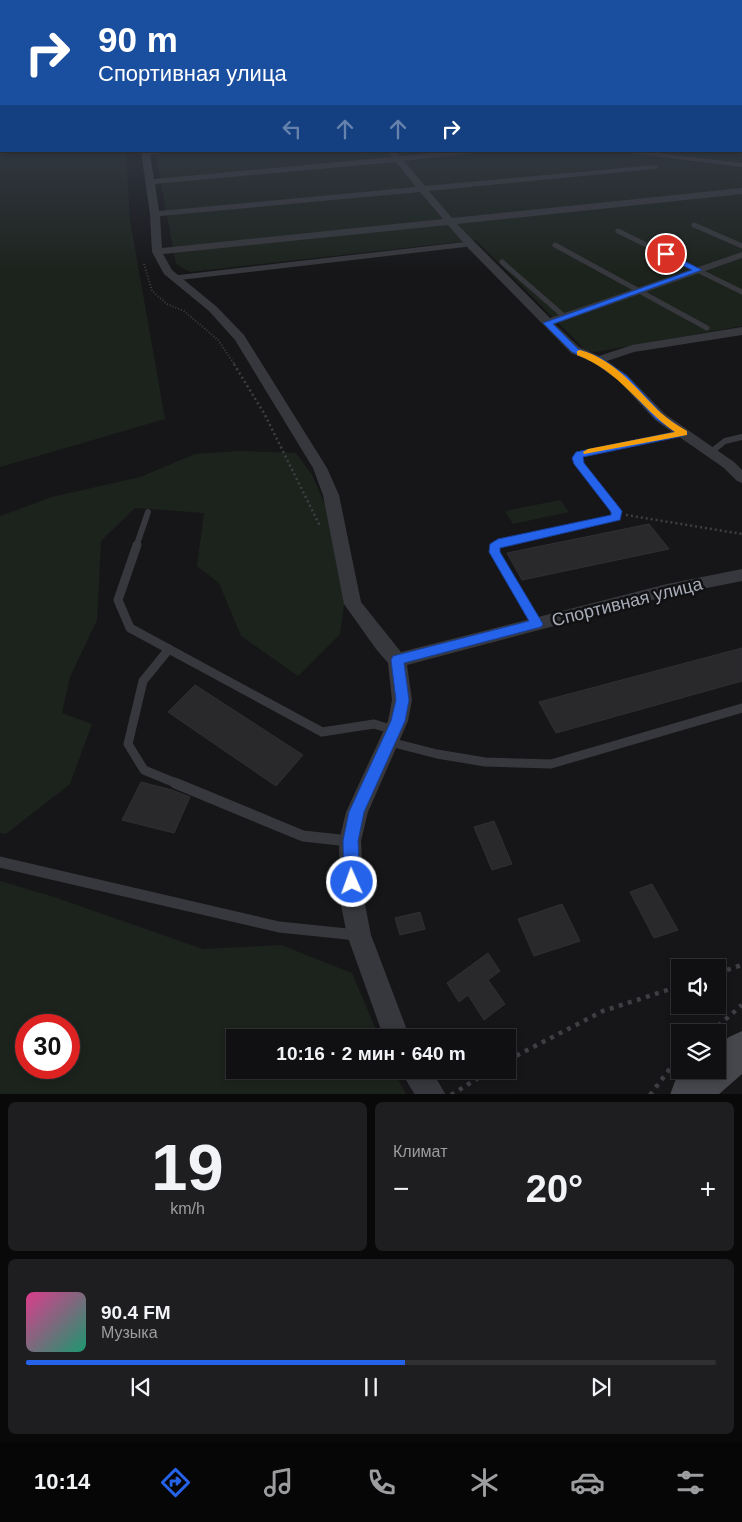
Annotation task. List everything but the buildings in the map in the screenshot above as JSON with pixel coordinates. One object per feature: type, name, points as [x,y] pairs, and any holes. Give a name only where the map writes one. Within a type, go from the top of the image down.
[{"type":"street","points":[[148,170],[155,214],[157,252],[168,272],[213,309],[240,338],[320,468],[331,495],[353,604],[382,644],[397,660],[402,700],[392,736],[357,812],[350,841],[352,900],[359,935],[394,1029]]},
{"type":"street","points":[[150,182],[258,170]]},
{"type":"street","points":[[407,170],[468,244],[575,350],[598,360],[623,378],[660,417],[710,452],[742,478]]},
{"type":"street","points":[[155,214],[623,170]]},
{"type":"street","points":[[157,252],[742,191]]},
{"type":"street","points":[[547,323],[742,255]]},
{"type":"street","points":[[598,360],[632,349],[742,330]]},
{"type":"street","name":"Спортивная улица","points":[[397,660],[667,590],[742,575]]},
{"type":"street","points":[[726,1062],[742,1050]]},
{"type":"street","points":[[428,1079],[450,1093]]},
{"type":"street","points":[[689,1094],[706,1079]]},
{"type":"lane","points":[[694,225],[742,246]]},
{"type":"lane","points":[[618,232],[742,292]]},
{"type":"lane","points":[[175,278],[468,244]]},
{"type":"lane","points":[[555,245],[707,328]]},
{"type":"lane","points":[[502,262],[565,317]]},
{"type":"lane","points":[[537,624],[495,552],[494,547],[498,543],[612,519],[618,514],[579,464],[577,458],[580,454],[683,433]]},
{"type":"lane","points":[[710,452],[725,441],[742,437]]},
{"type":"lane","points":[[148,512],[118,600],[130,628],[322,732],[374,724],[392,736],[437,754],[485,762],[551,764],[742,708]]},
{"type":"lane","points":[[169,649],[143,681],[128,744],[144,770],[303,836],[350,841]]},
{"type":"lane","points":[[0,862],[279,927],[359,935]]},
{"type":"path","points":[[144,264],[152,291],[167,304],[184,311],[218,340],[234,363],[265,415],[321,527]]},
{"type":"path","points":[[618,514],[680,522],[742,534]]},
{"type":"path","points":[[726,970],[742,965]]},
{"type":"path","points":[[516,1056],[603,1011],[671,989]]},
{"type":"path","points":[[720,1024],[742,1005]]},
{"type":"path","points":[[650,1094],[671,1068]]},
{"type":"path","points":[[451,1094],[475,1079]]},
{"type":"shaded area","points":[[0,170],[127,170],[130,220],[165,419],[0,467]]},
{"type":"shaded area","points":[[159,170],[742,170],[742,326],[595,352],[586,351],[476,240],[190,272],[176,264]]},
{"type":"shaded area","points":[[240,451],[296,453],[312,475],[330,516],[348,576],[340,634],[298,676],[241,636],[219,583],[197,566],[204,513],[135,508],[101,541],[97,620],[70,677],[62,713],[92,724],[70,784],[6,834],[0,833],[0,516],[52,497],[140,477],[195,454]]},
{"type":"shaded area","points":[[560,500],[569,512],[513,524],[505,511]]},
{"type":"shaded area","points":[[0,881],[54,897],[203,949],[281,945],[352,973],[376,1029],[226,1029],[226,1079],[398,1079],[406,1094],[0,1094]]},
{"type":"slow traffic","points":[[580,353],[598,360],[623,378],[660,417],[683,433],[588,452]]},
{"type":"route","points":[[352,882],[350,841],[357,812],[398,721],[402,700],[397,660],[537,624],[495,552],[494,547],[498,543],[616,517],[617,511],[579,464],[577,458],[580,454],[683,433],[660,417],[623,378],[598,360],[575,350],[547,323],[698,270],[666,254]]}]
